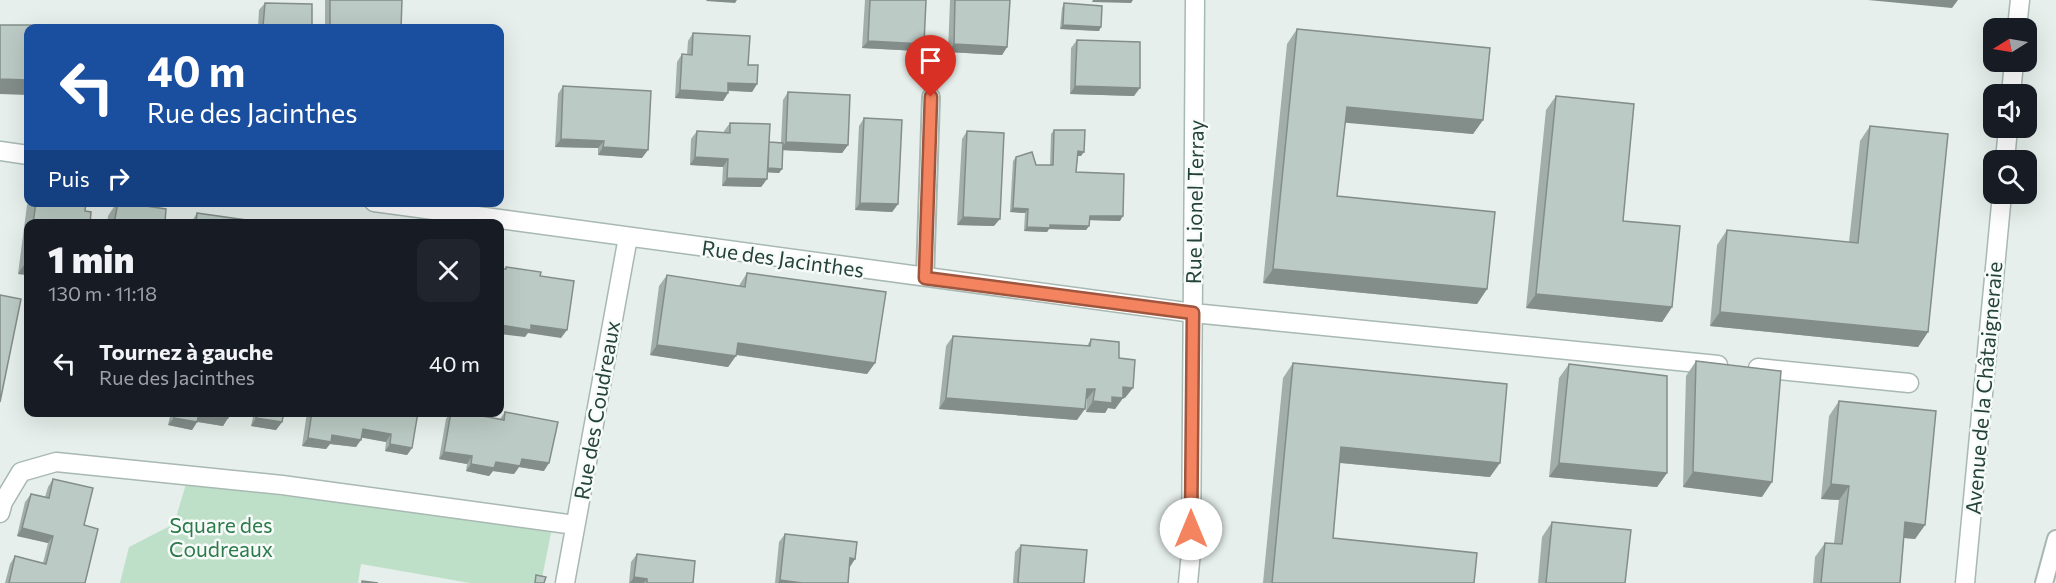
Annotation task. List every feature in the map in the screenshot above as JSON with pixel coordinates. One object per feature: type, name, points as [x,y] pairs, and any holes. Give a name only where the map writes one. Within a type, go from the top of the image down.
[{"type":"street","name":"Rue Lionel Terray","points":[[1188,583],[1191,552],[1196,0]]},
{"type":"street","points":[[2018,18],[2020,0]]},
{"type":"street","points":[[0,151],[24,154]]},
{"type":"street","name":"Avenue de la Châtaigneraie","points":[[1965,583],[2000,204]]},
{"type":"street","name":"Rue des Jacinthes","points":[[410,207],[497,219]]},
{"type":"street","name":"Rue des Jacinthes","points":[[504,220],[1193,313],[1909,383]]},
{"type":"street","name":"Rue des Coudreaux","points":[[565,583],[628,237]]},
{"type":"street","points":[[0,513],[3,502],[21,472],[56,462],[282,485],[575,525]]},
{"type":"lane","points":[[925,278],[931,97]]},
{"type":"lane","points":[[2044,583],[2056,539]]},
{"type":"green space","name":"Square des Coudreaux","points":[[186,484],[552,528],[541,583],[470,583],[361,564],[358,583],[120,583],[129,547],[174,524]]},
{"type":"building","points":[[330,0],[402,0],[401,24],[330,24]]},
{"type":"building","points":[[870,0],[926,0],[924,44],[868,41]]},
{"type":"building","points":[[955,0],[1010,0],[1007,47],[954,44]]},
{"type":"building","points":[[265,3],[312,4],[312,24],[263,24]]},
{"type":"building","points":[[1064,3],[1102,6],[1101,27],[1063,25]]},
{"type":"building","points":[[0,25],[24,25],[24,80],[0,79]]},
{"type":"building","points":[[1297,29],[1490,48],[1483,120],[1347,107],[1337,196],[1495,212],[1487,289],[1273,269]]},
{"type":"building","points":[[693,33],[750,36],[748,65],[758,65],[757,84],[728,83],[728,93],[680,90],[682,54],[692,55]]},
{"type":"building","points":[[1077,40],[1140,42],[1140,88],[1075,86]]},
{"type":"building","points":[[563,86],[651,91],[648,150],[603,147],[604,141],[561,139]]},
{"type":"building","points":[[788,92],[850,95],[848,145],[786,142]]},
{"type":"building","points":[[1556,96],[1634,104],[1623,221],[1680,226],[1672,307],[1536,294]]},
{"type":"building","points":[[864,118],[902,120],[898,204],[860,203]]},
{"type":"building","points":[[730,123],[770,124],[767,179],[727,178],[728,159],[695,157],[697,131],[730,133]]},
{"type":"building","points":[[1870,126],[1948,134],[1928,332],[1720,312],[1727,230],[1858,243]]},
{"type":"building","points":[[1054,130],[1085,130],[1084,152],[1078,151],[1076,172],[1124,174],[1123,216],[1090,216],[1089,226],[1027,227],[1028,209],[1013,208],[1016,157],[1032,152],[1036,165],[1053,165]]},
{"type":"building","points":[[967,131],[1004,133],[1000,219],[963,217]]},
{"type":"building","points":[[769,142],[783,143],[782,169],[768,168]]},
{"type":"building","points":[[35,207],[85,207],[85,211],[91,212],[90,219],[34,219]]},
{"type":"building","points":[[117,207],[166,209],[165,219],[115,219]]},
{"type":"building","points":[[197,213],[239,219],[196,219]]},
{"type":"building","points":[[506,267],[541,272],[540,276],[574,281],[567,330],[531,325],[531,330],[504,326],[504,269]]},
{"type":"building","points":[[747,273],[886,292],[875,363],[738,343],[736,356],[657,345],[667,275],[745,287]]},
{"type":"building","points":[[0,295],[21,299],[0,402]]},
{"type":"building","points":[[953,336],[1090,346],[1091,339],[1119,342],[1119,358],[1135,360],[1133,388],[1123,387],[1123,398],[1112,397],[1112,403],[1093,401],[1095,389],[1087,389],[1085,409],[946,398]]},
{"type":"building","points":[[1696,361],[1781,371],[1772,482],[1693,472]]},
{"type":"building","points":[[1293,363],[1507,384],[1500,463],[1341,447],[1333,538],[1477,553],[1474,583],[1272,583]]},
{"type":"building","points":[[1569,364],[1667,376],[1667,473],[1559,463]]},
{"type":"building","points":[[1839,401],[1936,411],[1925,525],[1905,522],[1900,583],[1821,583],[1825,543],[1842,544],[1849,486],[1831,484]]},
{"type":"building","points":[[505,412],[558,422],[549,463],[522,459],[520,466],[496,462],[494,468],[471,464],[472,456],[444,452],[450,417],[488,417],[504,420]]},
{"type":"building","points":[[174,417],[198,417],[197,422]]},
{"type":"building","points":[[256,417],[283,417],[282,422]]},
{"type":"building","points":[[311,417],[417,417],[412,448],[390,444],[391,434],[363,429],[361,440],[332,435],[331,442],[308,438]]},
{"type":"building","points":[[53,479],[93,488],[84,525],[98,529],[85,583],[9,583],[15,556],[46,564],[53,536],[22,528],[31,494],[49,498]]},
{"type":"building","points":[[1552,522],[1631,530],[1625,583],[1546,583]]},
{"type":"building","points":[[785,534],[857,542],[855,559],[850,558],[848,583],[802,583],[780,580]]},
{"type":"building","points":[[1021,545],[1087,550],[1084,583],[1018,583]]},
{"type":"building","points":[[637,554],[695,561],[693,583],[647,583],[647,579],[634,577]]},
{"type":"building","points":[[536,575],[546,577],[544,583],[535,583]]},
{"type":"route","points":[[931,97],[925,278],[1193,313],[1191,529]]}]
